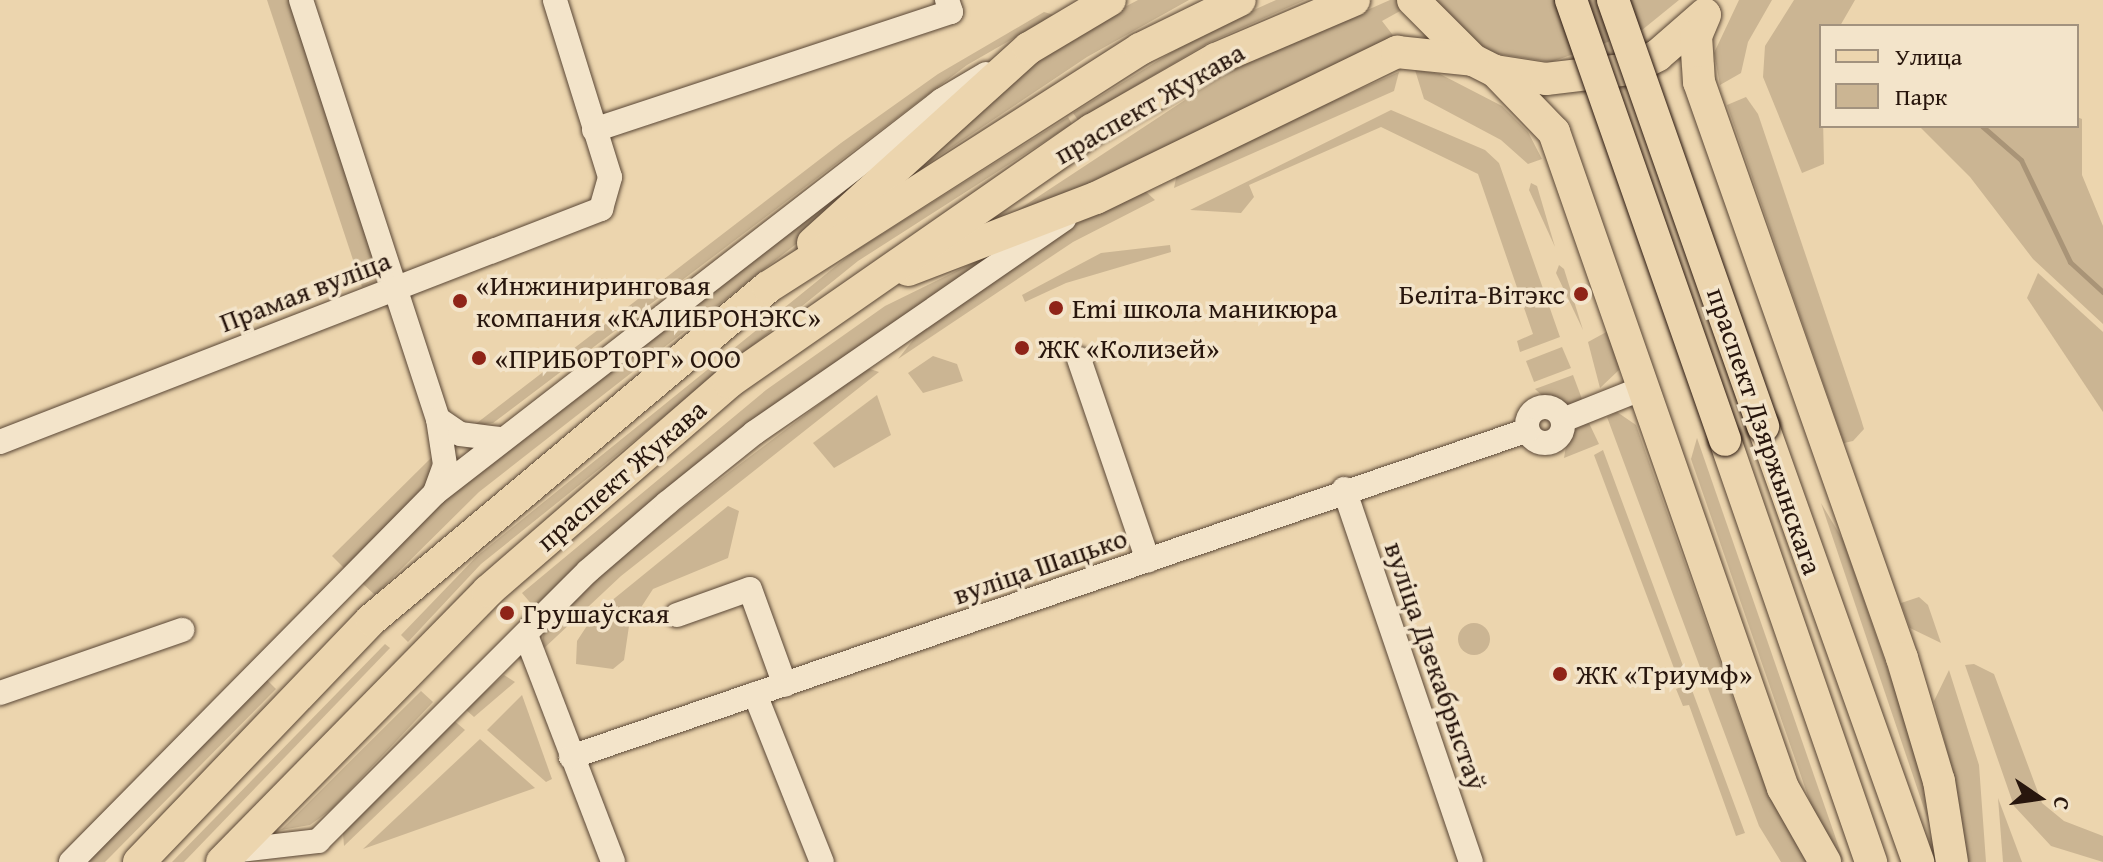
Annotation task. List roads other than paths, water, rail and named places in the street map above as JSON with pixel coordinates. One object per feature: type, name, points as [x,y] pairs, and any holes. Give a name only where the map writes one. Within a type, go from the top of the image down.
[{"type":"main road","points":[[768,287],[1029,48],[1110,0]]},
{"type":"main road","name":"праспект Жукава","points":[[139,862],[371,620],[768,287],[1140,49],[1240,0]]},
{"type":"main road","name":"праспект Жукава","points":[[227,857],[413,663],[604,485],[854,290],[1092,130],[1216,59],[1354,0]]},
{"type":"main road","points":[[1413,0],[1440,34],[1484,65],[1554,132],[1783,788],[1825,862]]},
{"type":"main road","name":"праспект Дзяржынскага","points":[[1571,0],[1871,862]]},
{"type":"main road","name":"праспект Дзяржынскага","points":[[1613,0],[1918,862]]},
{"type":"main road","points":[[854,290],[1096,198],[1397,52],[1565,79],[1631,69],[1658,55],[1711,7]]},
{"type":"main road","points":[[1711,7],[1696,36],[1699,82],[1907,674],[1939,781],[1952,862]]},
{"type":"street","points":[[301,0],[398,288],[438,419],[445,465],[435,493]]},
{"type":"street","points":[[555,0],[594,130],[949,6]]},
{"type":"street","points":[[71,862],[435,493],[500,439],[942,100],[1029,48]]},
{"type":"street","name":"Прамая вуліца","points":[[0,442],[601,209],[610,177],[594,130]]},
{"type":"street","name":"праспект Жукава","points":[[227,857],[318,841],[588,571],[754,433],[1096,198]]},
{"type":"street","points":[[1079,359],[1148,561]]},
{"type":"street","name":"вуліца Шацько","points":[[571,757],[1148,561],[1344,489],[1528,430],[1529,416],[1542,407],[1563,420],[1643,388]]},
{"type":"street","points":[[438,419],[460,434],[500,439]]},
{"type":"street","name":"вуліца Дзекабрыстаў","points":[[1344,489],[1471,862]]},
{"type":"street","points":[[677,615],[750,589],[785,685]]},
{"type":"street","points":[[0,693],[182,630]]},
{"type":"street","points":[[526,635],[613,862]]},
{"type":"street","points":[[755,694],[822,862]]},
{"type":"waterway","points":[[1984,128],[2021,160],[2070,262],[2103,292]]},
{"type":"place","name":"Беліта-Вітэкс","points":[[1581,294]]},
{"type":"place","name":"«Инжиниринговая компания «КАЛИБРОНЭКС»","points":[[460,301]]},
{"type":"place","name":"Emi школа маникюра","points":[[1056,308]]},
{"type":"place","name":"ЖК «Колизей»","points":[[1022,348]]},
{"type":"place","name":"«ПРИБОРТОРГ» ООО","points":[[479,358]]},
{"type":"place","name":"Грушаўская","points":[[507,613]]},
{"type":"place","name":"ЖК «Триумф»","points":[[1560,674]]}]
